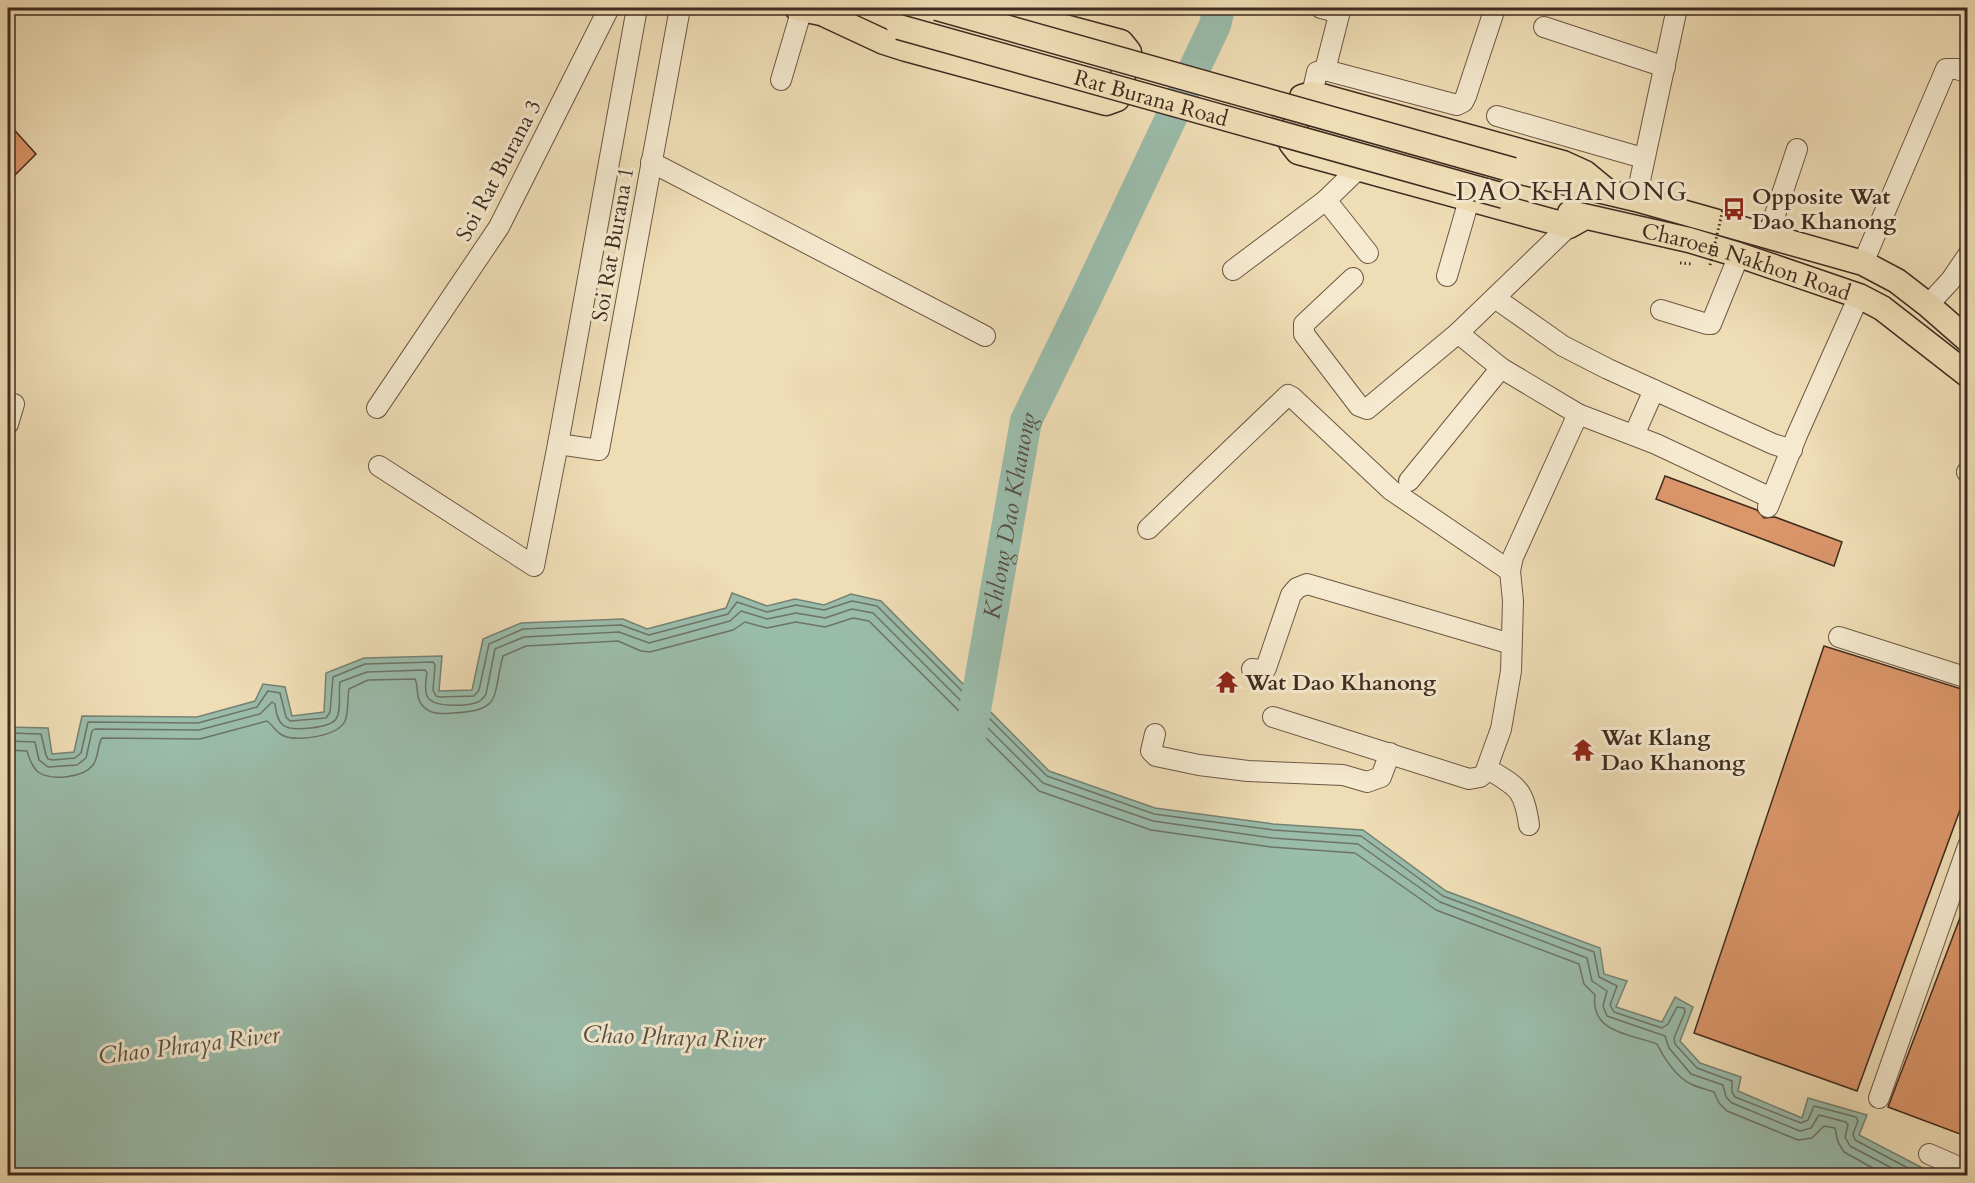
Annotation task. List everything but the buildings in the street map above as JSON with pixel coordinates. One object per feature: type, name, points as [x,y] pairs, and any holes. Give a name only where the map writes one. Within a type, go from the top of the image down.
[{"type":"main road","name":"Rat Burana Road","points":[[800,8],[826,15],[899,27],[1504,196]]},
{"type":"main road","name":"Rat Burana Road","points":[[937,8],[1513,170]]},
{"type":"main road","points":[[826,15],[884,42],[906,49],[1106,103],[1117,99],[1129,52],[1122,42],[994,8]]},
{"type":"main road","points":[[1577,221],[1469,200],[1298,152],[1291,144],[1302,97],[1311,94],[1404,117],[1563,163],[1585,173],[1608,192]]},
{"type":"main road","name":"Charoen Nakhon Road","points":[[1513,170],[1636,199],[1863,263],[1897,281],[1929,305],[1968,340]]},
{"type":"main road","name":"Charoen Nakhon Road","points":[[1504,196],[1577,221],[1689,240],[1859,296],[1882,308],[1968,375]]},
{"type":"street","name":"Soi Rat Burana 3","points":[[377,408],[499,226],[609,8]]},
{"type":"street","name":"Soi Rat Burana 1","points":[[379,466],[534,566],[637,8]]},
{"type":"street","name":"Soi Rat Burana 1","points":[[558,444],[598,450],[680,8]]},
{"type":"street","points":[[781,80],[800,8]]},
{"type":"street","points":[[1321,8],[1337,12],[1339,15],[1325,70]]},
{"type":"street","points":[[1311,94],[1317,72],[1325,70],[1457,105],[1463,102],[1466,96],[1495,8]]},
{"type":"street","points":[[1636,199],[1677,8]]},
{"type":"street","points":[[1544,27],[1665,67]]},
{"type":"street","points":[[1863,263],[1946,69],[1957,69],[1968,73]]},
{"type":"street","points":[[1497,116],[1643,158]]},
{"type":"street","points":[[1768,236],[1797,149]]},
{"type":"street","points":[[651,162],[985,336]]},
{"type":"street","points":[[1233,270],[1326,200],[1358,169]]},
{"type":"street","points":[[1326,200],[1368,253]]},
{"type":"street","points":[[1447,276],[1469,200]]},
{"type":"street","points":[[1353,278],[1304,324],[1303,329],[1304,334],[1359,406],[1367,409],[1458,333],[1577,221]]},
{"type":"street","points":[[1661,310],[1711,324],[1739,255]]},
{"type":"street","points":[[1929,305],[1951,280],[1968,255]]},
{"type":"street","points":[[1458,333],[1501,368],[1578,414],[1634,435],[1770,503],[1859,296]]},
{"type":"street","points":[[1495,298],[1563,346],[1654,390],[1773,444],[1792,450]]},
{"type":"street","points":[[1409,481],[1501,368]]},
{"type":"street","points":[[1634,435],[1654,390]]},
{"type":"street","points":[[1148,529],[1288,396],[1292,397],[1391,490],[1510,571]]},
{"type":"street","points":[[8,424],[14,404]]},
{"type":"street","points":[[1273,717],[1469,779],[1480,777],[1488,769],[1501,729],[1511,671],[1513,601],[1510,571],[1513,557],[1578,414]]},
{"type":"street","points":[[1252,669],[1266,668],[1291,595],[1297,588],[1307,584],[1511,644]]},
{"type":"street","points":[[1839,637],[1968,678]]},
{"type":"street","points":[[1155,734],[1151,751],[1156,756],[1248,771],[1343,775],[1367,782],[1381,777],[1390,753]]},
{"type":"street","points":[[1488,769],[1517,788],[1527,809],[1528,825]]},
{"type":"street","points":[[1879,1098],[1968,846]]},
{"type":"street","points":[[1929,1154],[1968,1171]]},
{"type":"path","points":[[1710,265],[1723,209]]},
{"type":"water","name":"Chao Phraya River","points":[[732,593],[767,606],[795,599],[824,605],[851,594],[881,601],[1049,771],[1155,808],[1273,824],[1363,830],[1446,891],[1600,948],[1604,974],[1627,981],[1616,1007],[1662,1022],[1675,997],[1693,1007],[1680,1041],[1700,1063],[1741,1077],[1738,1091],[1802,1118],[1808,1098],[1867,1115],[1859,1135],[1936,1175],[8,1175],[8,727],[48,728],[52,754],[74,752],[82,716],[197,717],[255,701],[263,684],[285,687],[292,716],[324,712],[326,673],[364,658],[442,656],[439,691],[472,690],[483,639],[521,623],[623,619],[647,629],[726,608]]},
{"type":"waterway","name":"Khlong Dao Khanong","points":[[970,738],[1026,421],[1215,25],[1219,8]]},
{"type":"place","name":"Opposite Wat Dao Khanong","points":[[1734,209]]},
{"type":"place","name":"Wat Dao Khanong","points":[[1227,682]]},
{"type":"place","name":"Wat Klang Dao Khanong","points":[[1583,750]]},
{"type":"district","name":"DAO KHANONG","points":[[1572,191]]}]
